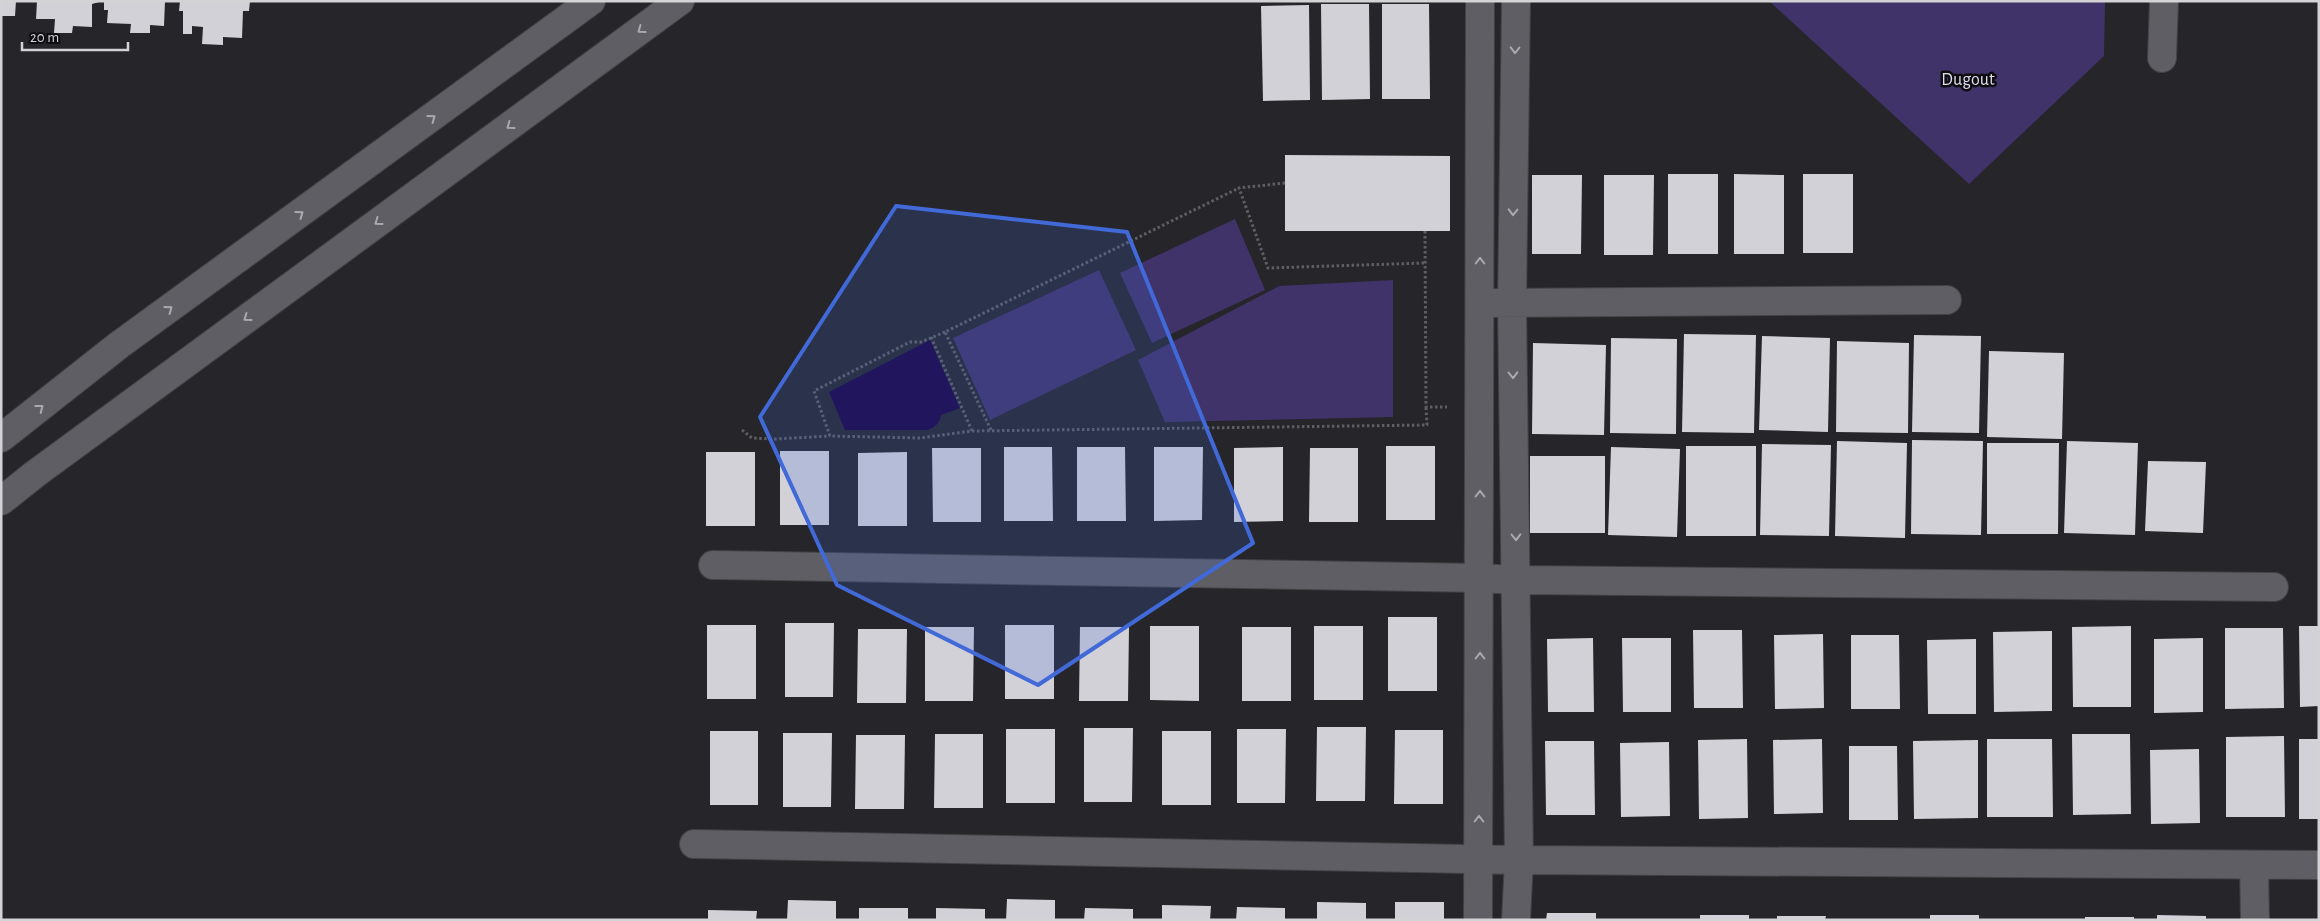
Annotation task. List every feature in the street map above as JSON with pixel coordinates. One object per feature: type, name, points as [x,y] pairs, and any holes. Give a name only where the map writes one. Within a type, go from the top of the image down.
[{"type":"street","points":[[1,438],[119,345],[591,1]]},
{"type":"street","points":[[1,501],[51,462],[680,1]]},
{"type":"street","points":[[1478,920],[1480,1]]},
{"type":"street","points":[[1516,1],[1512,304],[1519,860],[1516,920]]},
{"type":"street","points":[[2162,58],[2164,1]]},
{"type":"street","points":[[1480,302],[1512,304],[1946,300]]},
{"type":"street","points":[[713,566],[1516,580],[2274,587]]},
{"type":"street","points":[[694,844],[1519,860],[2319,865]]},
{"type":"street","points":[[2254,865],[2255,920]]},
{"type":"path","points":[[830,436],[814,391],[910,342],[921,342],[945,332],[1239,188],[1285,183]]},
{"type":"path","points":[[1239,188],[1268,268],[1425,262]]},
{"type":"path","points":[[742,430],[752,438],[775,439],[830,436],[920,438],[991,430],[1427,425],[1425,231]]},
{"type":"path","points":[[945,332],[991,430]]},
{"type":"path","points":[[931,337],[972,431]]},
{"type":"path","points":[[1426,407],[1480,406]]},
{"type":"highlighted area","points":[[896,206],[1127,232],[1253,543],[1038,685],[837,585],[760,417]]},
{"type":"green space","name":"Dugout","points":[[1769,1],[2105,1],[2104,56],[1969,184]]},
{"type":"green space","points":[[1235,219],[1265,290],[1152,343],[1120,273]]},
{"type":"green space","points":[[1099,270],[1136,350],[990,420],[953,338]]},
{"type":"green space","points":[[1393,280],[1393,417],[1165,422],[1138,360],[1279,286]]},
{"type":"shaded area","points":[[930,340],[960,408],[941,415],[937,424],[928,430],[845,430],[829,392]]},
{"type":"building","points":[[1,1],[16,1],[15,16],[1,16]]},
{"type":"building","points":[[37,1],[99,2],[92,4],[92,27],[73,26],[72,33],[54,33],[55,19],[36,19]]},
{"type":"building","points":[[104,1],[165,1],[164,26],[150,25],[150,33],[130,33],[131,24],[107,23],[108,10],[104,10]]},
{"type":"building","points":[[180,1],[250,1],[249,11],[243,11],[242,38],[223,37],[223,45],[202,44],[203,27],[192,26],[192,34],[183,34],[183,11],[179,11]]},
{"type":"building","points":[[1321,4],[1369,4],[1370,99],[1322,100]]},
{"type":"building","points":[[1382,4],[1429,4],[1430,99],[1382,99]]},
{"type":"building","points":[[1309,5],[1310,100],[1263,101],[1261,6]]},
{"type":"building","points":[[1285,155],[1450,156],[1450,231],[1285,231]]},
{"type":"building","points":[[1668,174],[1718,174],[1718,254],[1668,254]]},
{"type":"building","points":[[1734,174],[1784,175],[1784,254],[1734,254]]},
{"type":"building","points":[[1803,174],[1853,174],[1853,253],[1803,253]]},
{"type":"building","points":[[1532,175],[1582,175],[1581,254],[1532,254]]},
{"type":"building","points":[[1604,175],[1654,175],[1653,255],[1604,255]]},
{"type":"building","points":[[1684,334],[1756,335],[1754,433],[1682,432]]},
{"type":"building","points":[[1914,335],[1981,336],[1979,433],[1912,432]]},
{"type":"building","points":[[1762,336],[1830,338],[1828,432],[1759,430]]},
{"type":"building","points":[[1611,338],[1677,339],[1676,434],[1610,433]]},
{"type":"building","points":[[1837,341],[1909,343],[1908,433],[1836,432]]},
{"type":"building","points":[[1533,343],[1606,345],[1604,435],[1532,434]]},
{"type":"building","points":[[1989,351],[2064,353],[2062,439],[1987,437]]},
{"type":"building","points":[[1912,440],[1983,441],[1981,535],[1911,534]]},
{"type":"building","points":[[1837,441],[1907,443],[1905,538],[1835,536]]},
{"type":"building","points":[[2067,441],[2138,443],[2135,535],[2064,533]]},
{"type":"building","points":[[1987,443],[2059,443],[2058,534],[1987,534]]},
{"type":"building","points":[[1762,444],[1831,445],[1829,536],[1760,535]]},
{"type":"building","points":[[1386,446],[1435,446],[1435,520],[1386,520]]},
{"type":"building","points":[[1686,446],[1756,446],[1756,536],[1686,536]]},
{"type":"building","points":[[1004,447],[1052,447],[1053,521],[1004,521]]},
{"type":"building","points":[[1077,447],[1125,447],[1126,521],[1077,521]]},
{"type":"building","points":[[1154,447],[1203,447],[1202,520],[1154,521]]},
{"type":"building","points":[[1283,447],[1283,521],[1234,522],[1234,448]]},
{"type":"building","points":[[1611,447],[1680,449],[1677,537],[1608,535]]},
{"type":"building","points":[[932,448],[981,448],[981,522],[933,522]]},
{"type":"building","points":[[1310,448],[1358,448],[1358,522],[1309,522]]},
{"type":"building","points":[[780,451],[829,451],[829,525],[780,525]]},
{"type":"building","points":[[706,452],[755,452],[755,526],[706,526]]},
{"type":"building","points":[[907,452],[907,526],[858,526],[858,453]]},
{"type":"building","points":[[1530,456],[1605,456],[1605,533],[1530,533]]},
{"type":"building","points":[[2148,461],[2206,462],[2203,533],[2145,531]]},
{"type":"building","points":[[1388,617],[1437,617],[1437,691],[1388,691]]},
{"type":"building","points":[[785,623],[834,623],[833,697],[785,697]]},
{"type":"building","points":[[707,625],[756,625],[756,699],[707,699]]},
{"type":"building","points":[[1005,625],[1054,625],[1054,699],[1005,699]]},
{"type":"building","points":[[1150,626],[1199,626],[1199,701],[1150,700]]},
{"type":"building","points":[[1314,626],[1363,626],[1363,700],[1314,700]]},
{"type":"building","points":[[2131,626],[2131,707],[2073,707],[2072,627]]},
{"type":"building","points":[[2299,626],[2319,626],[2319,706],[2300,707]]},
{"type":"building","points":[[925,627],[974,627],[973,701],[925,701]]},
{"type":"building","points":[[1080,627],[1129,627],[1128,701],[1079,701]]},
{"type":"building","points":[[1242,627],[1291,627],[1291,701],[1242,701]]},
{"type":"building","points":[[2225,628],[2283,628],[2284,708],[2225,709]]},
{"type":"building","points":[[858,629],[907,629],[906,703],[857,703]]},
{"type":"building","points":[[1693,630],[1742,630],[1743,708],[1694,708]]},
{"type":"building","points":[[2052,631],[2052,711],[1994,712],[1993,632]]},
{"type":"building","points":[[1823,634],[1824,708],[1775,709],[1774,635]]},
{"type":"building","points":[[1851,635],[1899,635],[1900,709],[1851,709]]},
{"type":"building","points":[[1593,638],[1594,712],[1548,712],[1547,639]]},
{"type":"building","points":[[1622,638],[1671,638],[1671,712],[1623,712]]},
{"type":"building","points":[[2203,638],[2203,712],[2154,713],[2154,639]]},
{"type":"building","points":[[1976,639],[1976,714],[1928,714],[1927,640]]},
{"type":"building","points":[[1317,727],[1366,727],[1365,801],[1316,801]]},
{"type":"building","points":[[1084,728],[1133,728],[1132,802],[1084,802]]},
{"type":"building","points":[[1006,729],[1055,729],[1055,803],[1006,803]]},
{"type":"building","points":[[1237,729],[1286,729],[1285,803],[1237,803]]},
{"type":"building","points":[[1395,730],[1443,730],[1443,804],[1394,804]]},
{"type":"building","points":[[710,731],[758,731],[758,805],[710,805]]},
{"type":"building","points":[[1162,731],[1211,731],[1211,805],[1162,805]]},
{"type":"building","points":[[783,733],[832,733],[831,807],[783,807]]},
{"type":"building","points":[[935,734],[983,734],[983,808],[934,808]]},
{"type":"building","points":[[2072,734],[2130,734],[2131,814],[2073,815]]},
{"type":"building","points":[[856,735],[905,735],[904,809],[855,809]]},
{"type":"building","points":[[2284,736],[2285,817],[2226,817],[2226,737]]},
{"type":"building","points":[[1747,739],[1748,818],[1699,819],[1698,740]]},
{"type":"building","points":[[1822,739],[1823,813],[1774,814],[1773,740]]},
{"type":"building","points":[[1987,739],[2052,739],[2053,817],[1987,817]]},
{"type":"building","points":[[2299,739],[2319,739],[2319,819],[2299,819]]},
{"type":"building","points":[[1978,740],[1978,818],[1914,819],[1913,741]]},
{"type":"building","points":[[1545,741],[1594,741],[1595,815],[1546,815]]},
{"type":"building","points":[[1669,742],[1670,816],[1621,817],[1620,743]]},
{"type":"building","points":[[1849,746],[1897,746],[1898,820],[1849,820]]},
{"type":"building","points":[[2199,749],[2200,823],[2151,824],[2150,750]]},
{"type":"building","points":[[1007,899],[1055,900],[1055,920],[1006,920]]},
{"type":"building","points":[[788,900],[836,901],[836,920],[787,920]]},
{"type":"building","points":[[1317,902],[1366,903],[1366,920],[1317,920]]},
{"type":"building","points":[[1395,902],[1444,902],[1444,920],[1395,920]]},
{"type":"building","points":[[1162,905],[1211,906],[1210,920],[1162,920]]},
{"type":"building","points":[[1237,907],[1285,908],[1285,920],[1236,920]]},
{"type":"building","points":[[859,908],[908,908],[908,920],[859,920]]},
{"type":"building","points":[[936,908],[985,909],[985,920],[936,920]]},
{"type":"building","points":[[1085,908],[1133,909],[1133,920],[1084,920]]},
{"type":"building","points":[[708,910],[757,911],[756,920],[708,920]]},
{"type":"building","points":[[1547,913],[1596,913],[1596,920],[1546,920]]},
{"type":"building","points":[[1700,915],[1749,915],[1749,920],[1700,920]]},
{"type":"building","points":[[1930,915],[1979,915],[1979,920],[1930,920]]},
{"type":"building","points":[[2157,915],[2206,916],[2206,920],[2157,920]]},
{"type":"building","points":[[1777,916],[1826,916],[1825,920],[1777,920]]},
{"type":"building","points":[[2085,917],[2134,917],[2134,920],[2085,920]]}]
